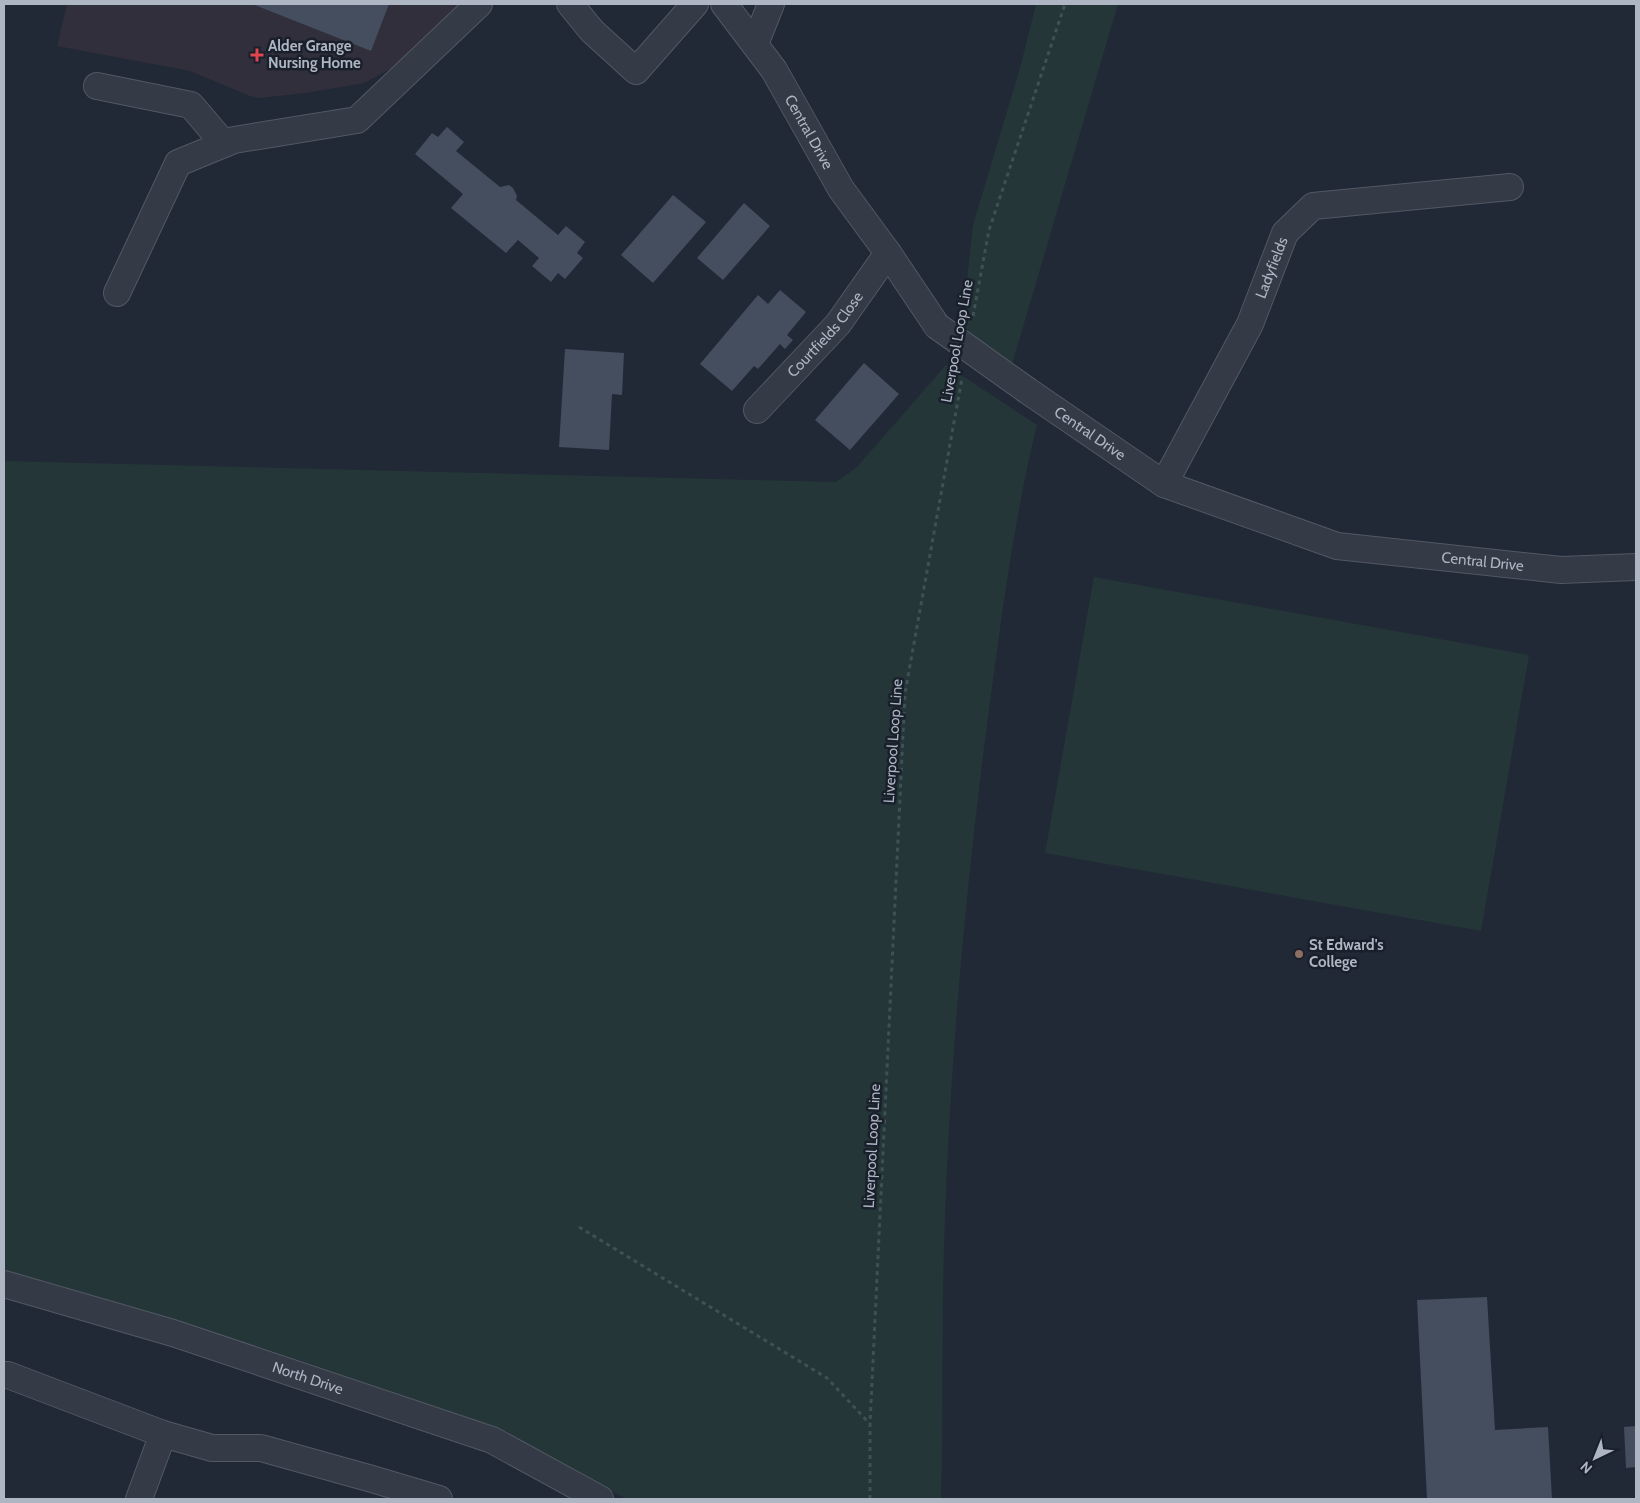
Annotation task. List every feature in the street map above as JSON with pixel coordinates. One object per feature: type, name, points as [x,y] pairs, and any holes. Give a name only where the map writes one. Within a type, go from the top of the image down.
[{"type":"street","points":[[117,293],[178,163],[234,140],[357,120],[479,4]]},
{"type":"street","points":[[570,4],[592,31],[636,71],[695,4]]},
{"type":"street","name":"Central Drive","points":[[724,4],[774,70],[841,189],[888,253],[937,326],[1164,484],[1336,546],[1561,570],[1636,567]]},
{"type":"street","points":[[755,44],[771,4]]},
{"type":"street","points":[[96,86],[191,105],[224,144]]},
{"type":"street","name":"Ladyfields","points":[[1164,484],[1250,324],[1285,234],[1313,206],[1510,187]]},
{"type":"street","name":"Courtfields Close","points":[[756,410],[838,324],[888,253]]},
{"type":"street","name":"North Drive","points":[[4,1284],[173,1333],[492,1440],[600,1499]]},
{"type":"street","points":[[4,1375],[163,1434],[212,1448],[261,1448],[372,1478],[439,1499]]},
{"type":"street","points":[[139,1499],[163,1434]]},
{"type":"path","name":"Liverpool Loop Line","points":[[973,317],[989,230],[1065,4]]},
{"type":"path","name":"Liverpool Loop Line","points":[[870,1499],[870,1424],[905,693],[963,374]]},
{"type":"path","points":[[579,1227],[827,1378],[870,1424]]},
{"type":"shaded area","name":"Alder Grange Nursing Home","points":[[67,4],[459,4],[398,65],[364,83],[306,93],[259,98],[190,71],[57,46]]},
{"type":"shaded area","points":[[1036,4],[1118,4],[1011,368],[961,336],[973,225],[1020,68]]},
{"type":"shaded area","points":[[946,365],[1037,425],[1009,566],[981,772],[961,962],[951,1090],[945,1217],[941,1499],[627,1499],[481,1427],[4,1278],[4,461],[836,482],[856,468]]},
{"type":"shaded area","points":[[1094,577],[1529,655],[1481,931],[1045,853]]},
{"type":"building","points":[[252,4],[389,4],[371,51]]},
{"type":"building","points":[[447,127],[464,142],[456,151],[500,187],[509,185],[513,188],[517,196],[516,200],[558,235],[566,226],[585,242],[577,253],[583,258],[565,279],[558,273],[551,282],[532,266],[539,258],[518,240],[506,253],[451,208],[463,194],[415,154],[432,133],[438,137]]},
{"type":"building","points":[[673,195],[706,222],[653,283],[621,255]]},
{"type":"building","points":[[744,203],[770,226],[723,280],[697,258]]},
{"type":"building","points":[[780,290],[806,312],[787,335],[793,340],[785,349],[780,344],[758,369],[754,366],[732,391],[700,364],[758,295],[768,304]]},
{"type":"building","points":[[565,349],[624,353],[622,395],[612,394],[609,450],[559,447]]},
{"type":"building","points":[[864,363],[899,394],[850,450],[815,420]]},
{"type":"building","points":[[1487,1297],[1495,1430],[1548,1427],[1552,1499],[1427,1499],[1417,1300]]},
{"type":"building","points":[[1636,1426],[1636,1467],[1626,1468],[1624,1427]]},
{"type":"place","name":"Alder Grange Nursing Home","points":[[257,55]]},
{"type":"place","name":"St Edward's College","points":[[1299,954]]}]
